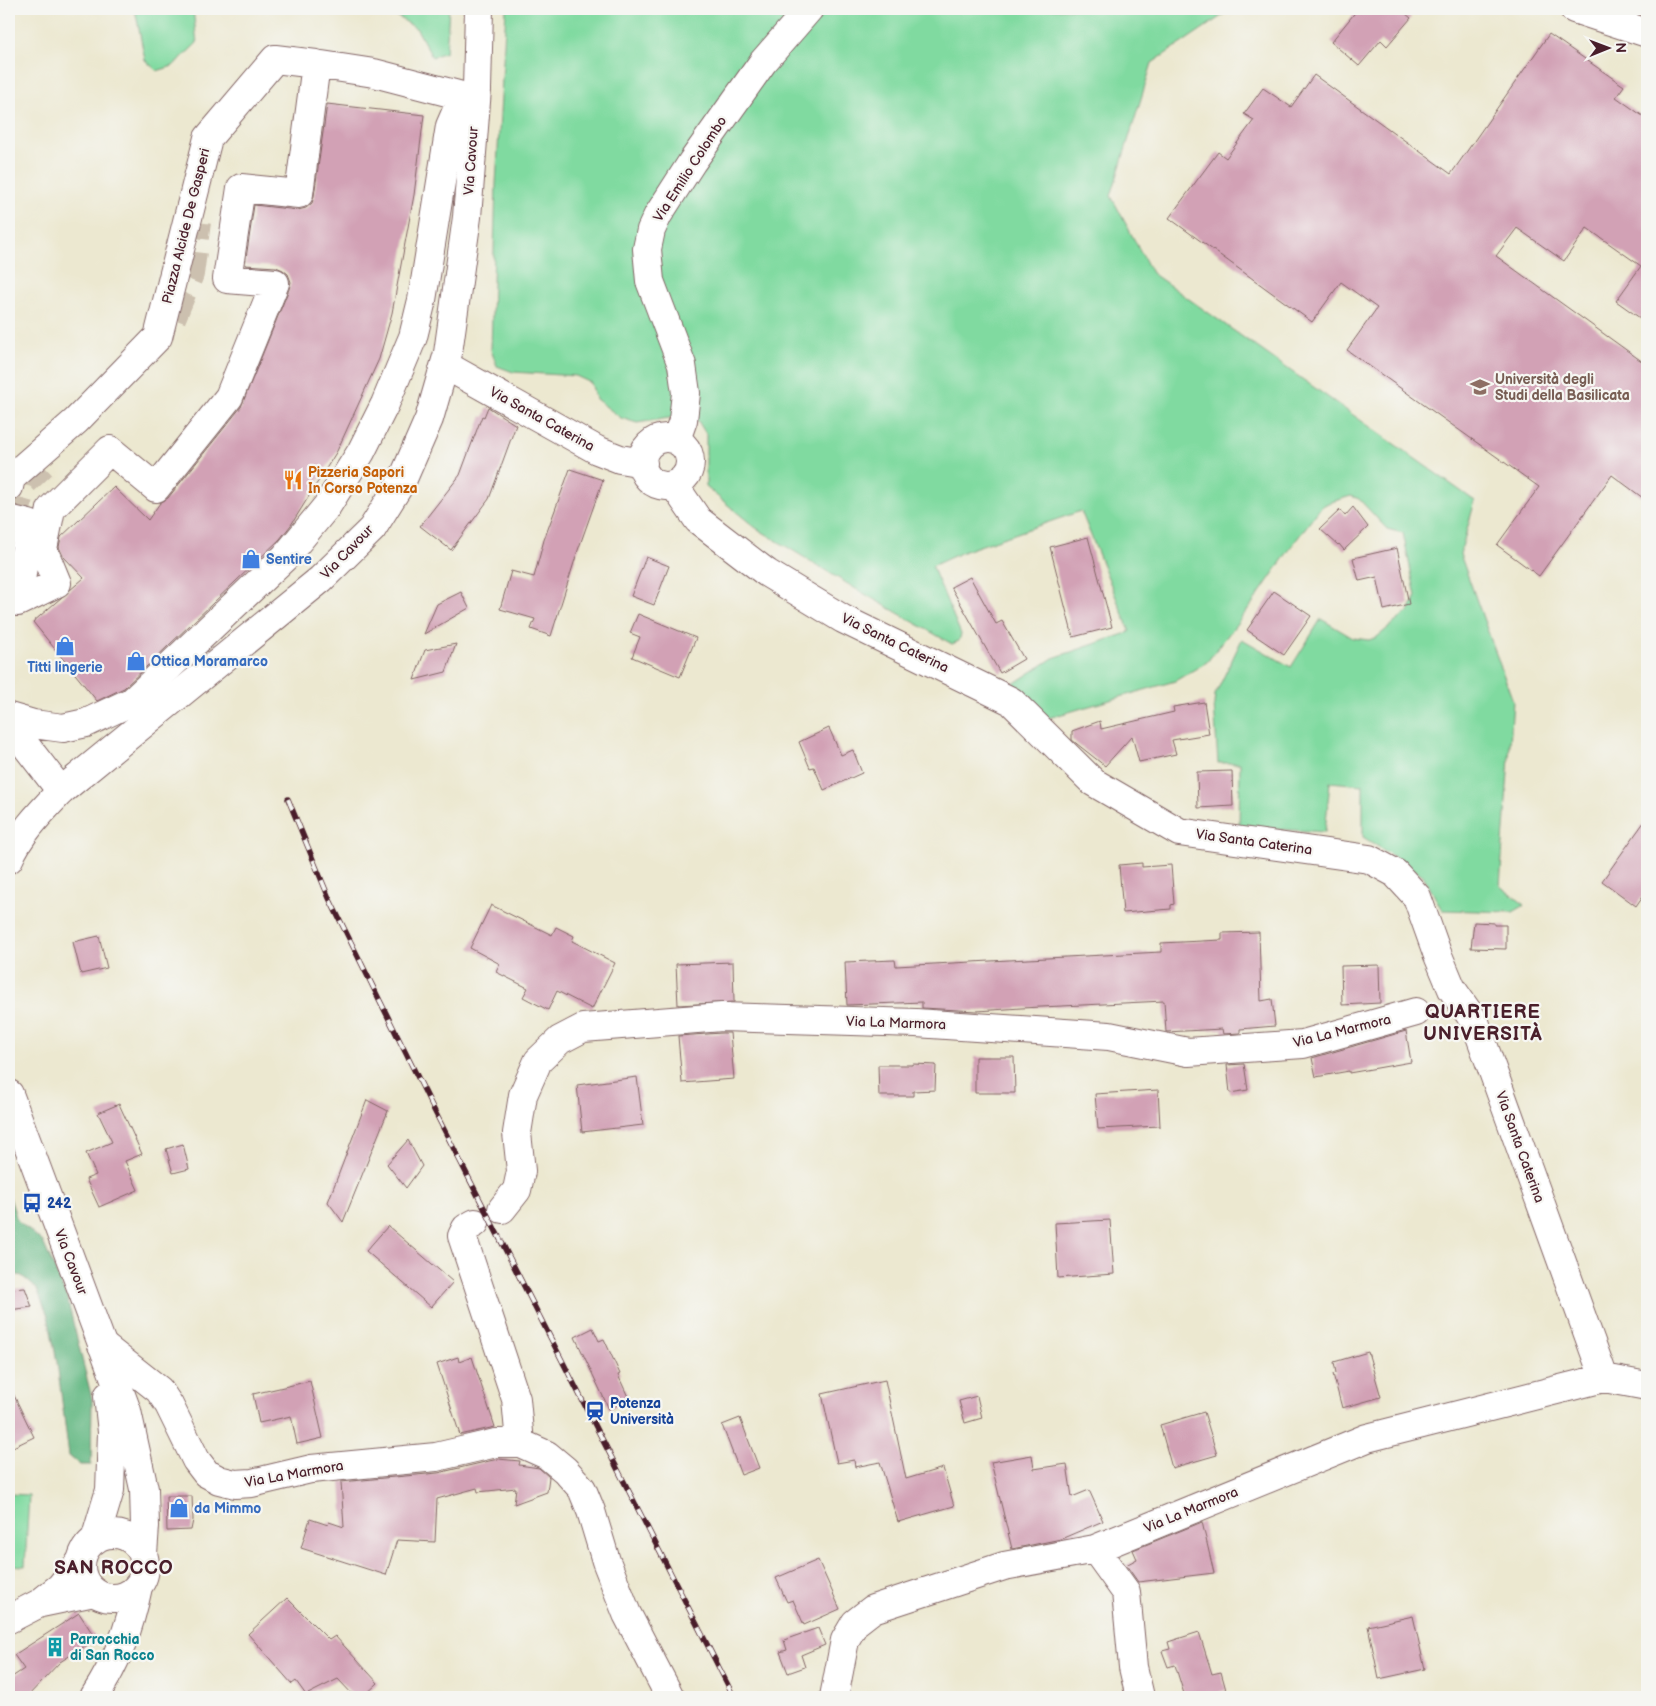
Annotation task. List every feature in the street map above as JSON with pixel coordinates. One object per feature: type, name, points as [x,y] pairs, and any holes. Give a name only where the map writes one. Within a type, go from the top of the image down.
[{"type":"street","name":"Via Cavour","points":[[9,859],[12,850],[36,818],[61,791],[321,579],[372,528],[402,481],[429,419],[445,365],[467,216],[472,93],[479,9]]},
{"type":"street","name":"Via Emilio Colombo","points":[[676,440],[683,420],[686,392],[682,365],[650,282],[647,249],[651,230],[658,215],[692,162],[762,62],[809,9]]},
{"type":"street","points":[[1574,9],[1647,33]]},
{"type":"street","name":"Piazza Alcide De Gasperi","points":[[9,487],[11,478],[76,421],[158,336],[208,138],[275,59],[316,64],[299,194],[241,188],[227,279],[275,283],[229,397],[156,488],[110,450],[51,509],[43,549],[57,583],[18,602],[29,524],[10,522]]},
{"type":"street","points":[[322,65],[374,73],[472,93]]},
{"type":"street","name":"Via Cavour","points":[[9,717],[33,724],[63,728],[86,723],[133,701],[285,557],[326,506],[361,452],[385,404],[413,337],[422,300],[450,126],[460,103],[472,93]]},
{"type":"street","name":"Via Santa Caterina","points":[[445,365],[597,450],[620,459],[643,463]]},
{"type":"street","points":[[668,438],[676,440],[687,450],[690,464],[685,476],[674,485],[662,486],[654,483],[648,478],[643,463],[644,455],[653,442],[668,438]]},
{"type":"street","name":"Via Santa Caterina","points":[[674,485],[698,520],[767,573],[844,619],[1010,701],[1093,782],[1179,832],[1370,859],[1395,873],[1417,897],[1452,989],[1475,1022],[1604,1378]]},
{"type":"street","points":[[9,598],[10,522]]},
{"type":"street","points":[[9,724],[61,791]]},
{"type":"street","name":"Via La Marmora","points":[[502,1209],[517,1190],[521,1171],[517,1133],[522,1095],[538,1061],[560,1040],[583,1028],[722,1017],[916,1023],[1109,1036],[1188,1052],[1303,1044],[1416,1012]]},
{"type":"street","name":"Via Cavour","points":[[9,1094],[127,1411],[144,1489],[145,1526],[143,1554],[145,1566],[143,1577],[138,1587],[132,1616],[121,1648],[94,1697]]},
{"type":"street","points":[[476,1223],[466,1228],[462,1236],[516,1399],[520,1443]]},
{"type":"street","name":"Via Cavour","points":[[9,1619],[40,1603],[60,1587],[88,1550],[110,1490],[112,1432],[102,1345]]},
{"type":"street","name":"Via La Marmora","points":[[102,1345],[159,1390],[170,1405],[196,1460],[206,1473],[219,1480],[235,1484],[252,1483],[311,1469],[348,1464],[436,1457],[496,1443],[520,1443],[547,1455],[565,1470],[582,1489],[591,1511],[606,1561],[627,1614],[670,1697]]},
{"type":"street","points":[[1604,1378],[1647,1386]]},
{"type":"street","name":"Via La Marmora","points":[[834,1697],[845,1640],[855,1623],[873,1609],[1004,1566],[1095,1549],[1367,1438],[1604,1378]]},
{"type":"street","points":[[121,1648],[117,1619],[101,1595],[86,1584],[81,1573],[88,1550],[108,1534],[122,1535],[135,1542],[143,1554]]},
{"type":"street","points":[[1095,1549],[1126,1592],[1133,1668],[1140,1697]]},
{"type":"street","name":"Via Cavour","points":[[40,1603],[101,1595],[125,1596],[138,1587]]},
{"type":"green space","points":[[135,9],[193,9],[197,43],[173,66],[157,71],[145,60]]},
{"type":"green space","points":[[386,9],[449,9],[446,52],[432,57],[417,29]]},
{"type":"green space","points":[[506,9],[1232,9],[1152,63],[1111,196],[1152,273],[1475,501],[1460,554],[1513,701],[1500,886],[1525,905],[1513,912],[1442,910],[1423,875],[1363,837],[1363,785],[1330,782],[1325,832],[1239,827],[1240,763],[1218,763],[1214,704],[1215,695],[1242,639],[1291,667],[1321,619],[1353,638],[1369,640],[1377,637],[1409,611],[1416,596],[1403,533],[1387,529],[1359,499],[1351,496],[1321,507],[1252,604],[1207,662],[1175,681],[1045,719],[1010,686],[1053,658],[1130,632],[1081,511],[965,551],[932,566],[961,634],[959,641],[952,644],[856,589],[756,528],[706,487],[706,434],[698,421],[682,416],[637,423],[621,418],[596,399],[591,383],[576,376],[513,372],[497,366],[491,350],[496,184]]},
{"type":"green space","points":[[9,1195],[17,1220],[43,1242],[67,1298],[92,1399],[91,1465],[80,1465],[69,1456],[57,1362],[48,1316],[37,1289],[22,1276],[9,1273]]},
{"type":"green space","points":[[9,1494],[29,1495],[25,1566],[9,1565]]},
{"type":"building","points":[[1358,9],[1400,9],[1411,18],[1387,46],[1381,40],[1359,66],[1331,42]]},
{"type":"building","name":"Università degli Studi della Basilicata","points":[[1549,34],[1624,86],[1616,97],[1647,119],[1647,323],[1616,301],[1641,266],[1587,228],[1564,261],[1517,228],[1496,256],[1647,365],[1647,501],[1612,475],[1539,576],[1497,545],[1539,487],[1347,350],[1377,308],[1341,282],[1312,322],[1169,218],[1218,152],[1226,158],[1254,120],[1244,114],[1263,88],[1291,107],[1314,75],[1451,174]]},
{"type":"building","points":[[327,104],[424,115],[414,195],[392,313],[379,359],[337,451],[291,525],[280,539],[124,688],[97,701],[33,622],[84,578],[63,556],[59,547],[61,537],[114,487],[148,520],[160,503],[168,498],[241,407],[291,282],[288,274],[276,267],[245,265],[254,205],[298,210],[306,208],[312,203]]},
{"type":"building","points":[[488,407],[516,425],[489,499],[451,550],[420,526],[460,475],[482,416],[484,417]]},
{"type":"building","points":[[570,469],[603,480],[577,553],[551,636],[531,629],[535,619],[500,609],[511,571],[534,577],[544,540]]},
{"type":"building","points":[[1353,507],[1368,527],[1344,550],[1320,529],[1340,510],[1345,516]]},
{"type":"building","points":[[1088,537],[1112,627],[1073,637],[1050,547]]},
{"type":"building","points":[[1397,548],[1409,604],[1384,610],[1377,577],[1359,581],[1353,558]]},
{"type":"building","points":[[646,557],[669,566],[654,605],[631,596]]},
{"type":"building","points":[[970,577],[996,624],[1002,621],[1024,659],[1000,673],[951,587]]},
{"type":"building","points":[[1274,591],[1311,616],[1284,655],[1247,630]]},
{"type":"building","points":[[461,592],[469,608],[424,634],[437,604]]},
{"type":"building","points":[[638,614],[696,638],[680,677],[632,657],[640,637],[630,633]]},
{"type":"building","points":[[456,644],[446,672],[414,680],[425,650]]},
{"type":"building","points":[[1204,702],[1209,734],[1172,740],[1176,754],[1139,762],[1132,736],[1105,766],[1072,740],[1072,731],[1100,721],[1101,729],[1174,712],[1173,707]]},
{"type":"building","points":[[829,728],[841,755],[853,750],[862,773],[824,790],[814,767],[810,768],[799,742]]},
{"type":"building","points":[[1232,771],[1233,806],[1198,808],[1197,772]]},
{"type":"building","points":[[1647,818],[1647,890],[1636,906],[1602,881]]},
{"type":"building","points":[[1142,863],[1142,867],[1171,865],[1174,904],[1171,905],[1171,909],[1123,913],[1119,865]]},
{"type":"building","points":[[491,905],[552,935],[556,927],[574,936],[572,941],[615,963],[592,1009],[557,991],[548,1010],[523,997],[528,988],[496,972],[500,964],[470,948]]},
{"type":"building","points":[[1474,922],[1506,925],[1506,949],[1471,948]]},
{"type":"building","points":[[1259,932],[1261,1001],[1272,999],[1275,1026],[1240,1029],[1240,1033],[1223,1034],[1222,1029],[1166,1032],[1164,1001],[977,1011],[922,1008],[922,1002],[847,1005],[845,962],[895,960],[896,966],[1161,952],[1161,943],[1222,940],[1222,933]]},
{"type":"building","points":[[99,936],[107,968],[81,974],[73,942]]},
{"type":"building","points":[[733,962],[734,1002],[678,1005],[676,964]]},
{"type":"building","points":[[1379,965],[1380,1003],[1342,1005],[1341,966]]},
{"type":"building","points":[[1406,1031],[1411,1062],[1316,1077],[1312,1058]]},
{"type":"building","points":[[730,1033],[734,1079],[682,1083],[678,1036]]},
{"type":"building","points":[[975,1057],[1014,1057],[1015,1093],[975,1093]]},
{"type":"building","points":[[1244,1064],[1248,1090],[1230,1093],[1227,1065]]},
{"type":"building","points":[[878,1065],[936,1065],[935,1090],[913,1091],[913,1096],[879,1096]]},
{"type":"building","points":[[637,1077],[643,1125],[582,1132],[577,1085]]},
{"type":"building","points":[[1158,1090],[1160,1126],[1098,1129],[1095,1094]]},
{"type":"building","points":[[367,1100],[388,1111],[343,1222],[328,1202]]},
{"type":"building","points":[[119,1104],[142,1154],[125,1161],[138,1190],[99,1207],[86,1179],[96,1175],[86,1153],[112,1142],[98,1113]]},
{"type":"building","points":[[408,1140],[422,1166],[406,1188],[387,1164]]},
{"type":"building","points":[[183,1144],[189,1169],[173,1173],[166,1149]]},
{"type":"building","points":[[1110,1220],[1114,1274],[1058,1278],[1055,1223]]},
{"type":"building","points":[[388,1226],[453,1282],[431,1307],[366,1251]]},
{"type":"building","points":[[25,1288],[32,1307],[9,1310],[9,1289]]},
{"type":"building","name":"Potenza Università","points":[[593,1328],[599,1341],[604,1339],[629,1399],[609,1409],[575,1337]]},
{"type":"building","points":[[1368,1352],[1381,1397],[1342,1408],[1333,1374],[1336,1373],[1334,1362]]},
{"type":"building","points":[[458,1357],[459,1362],[472,1357],[495,1427],[460,1435],[437,1364]]},
{"type":"building","points":[[885,1380],[906,1479],[943,1468],[954,1506],[898,1522],[880,1462],[855,1467],[854,1460],[837,1463],[822,1394]]},
{"type":"building","points":[[310,1381],[323,1438],[297,1444],[291,1416],[259,1423],[253,1394]]},
{"type":"building","points":[[9,1385],[34,1437],[9,1449]]},
{"type":"building","points":[[977,1396],[982,1418],[965,1423],[959,1401]]},
{"type":"building","points":[[1204,1412],[1217,1455],[1172,1468],[1160,1425]]},
{"type":"building","points":[[740,1418],[759,1468],[741,1475],[722,1425]]},
{"type":"building","points":[[1032,1455],[1034,1469],[1067,1464],[1072,1497],[1089,1490],[1103,1521],[1061,1539],[1012,1549],[991,1462]]},
{"type":"building","points":[[498,1459],[520,1461],[519,1465],[539,1468],[549,1477],[547,1492],[514,1504],[516,1488],[478,1492],[477,1488],[437,1499],[435,1542],[397,1540],[386,1575],[301,1548],[310,1519],[328,1525],[329,1522],[344,1527],[341,1482],[438,1473]]},
{"type":"building","name":"da Mimmo","points":[[166,1496],[192,1496],[193,1520],[191,1530],[167,1531]]},
{"type":"building","points":[[1202,1522],[1214,1573],[1138,1582],[1126,1565],[1137,1559],[1133,1550]]},
{"type":"building","points":[[818,1560],[840,1609],[804,1625],[793,1600],[787,1602],[776,1578]]},
{"type":"building","points":[[287,1598],[329,1640],[335,1636],[378,1683],[363,1697],[355,1697],[338,1679],[306,1695],[296,1681],[292,1684],[248,1634]]},
{"type":"building","name":"Parrocchia di San Rocco","points":[[79,1613],[96,1639],[60,1662],[27,1697],[9,1697],[9,1679],[24,1669],[14,1655]]},
{"type":"building","points":[[1413,1616],[1425,1669],[1379,1679],[1368,1626]]},
{"type":"building","points":[[818,1628],[825,1645],[801,1655],[805,1667],[788,1673],[780,1652],[787,1650],[784,1640]]},
{"type":"building","points":[[1199,1632],[1212,1674],[1221,1672],[1226,1690],[1204,1697],[1185,1697],[1175,1665],[1168,1667],[1162,1651],[1170,1649],[1168,1642]]},
{"type":"tunnel","points":[[172,318],[190,274],[197,222]]},
{"type":"tunnel","points":[[12,525],[25,481],[49,458]]},
{"type":"railway","points":[[288,799],[329,898],[432,1106],[734,1697]]},
{"type":"place","name":"Università degli Studi della Basilicata","points":[[1480,387]]},
{"type":"place","name":"Pizzeria Sapori In Corso Potenza","points":[[293,480]]},
{"type":"place","name":"Sentire","points":[[251,559]]},
{"type":"place","name":"Titti lingerie","points":[[65,646]]},
{"type":"place","name":"Ottica Moramarco","points":[[136,661]]},
{"type":"place","name":"242","points":[[32,1203]]},
{"type":"place","name":"Potenza Università","points":[[595,1411]]},
{"type":"place","name":"da Mimmo","points":[[179,1508]]},
{"type":"place","name":"Parrocchia di San Rocco","points":[[55,1647]]},
{"type":"district","name":"QUARTIERE UNIVERSITÀ","points":[[1483,1023]]},
{"type":"district","name":"SAN ROCCO","points":[[114,1568]]}]
